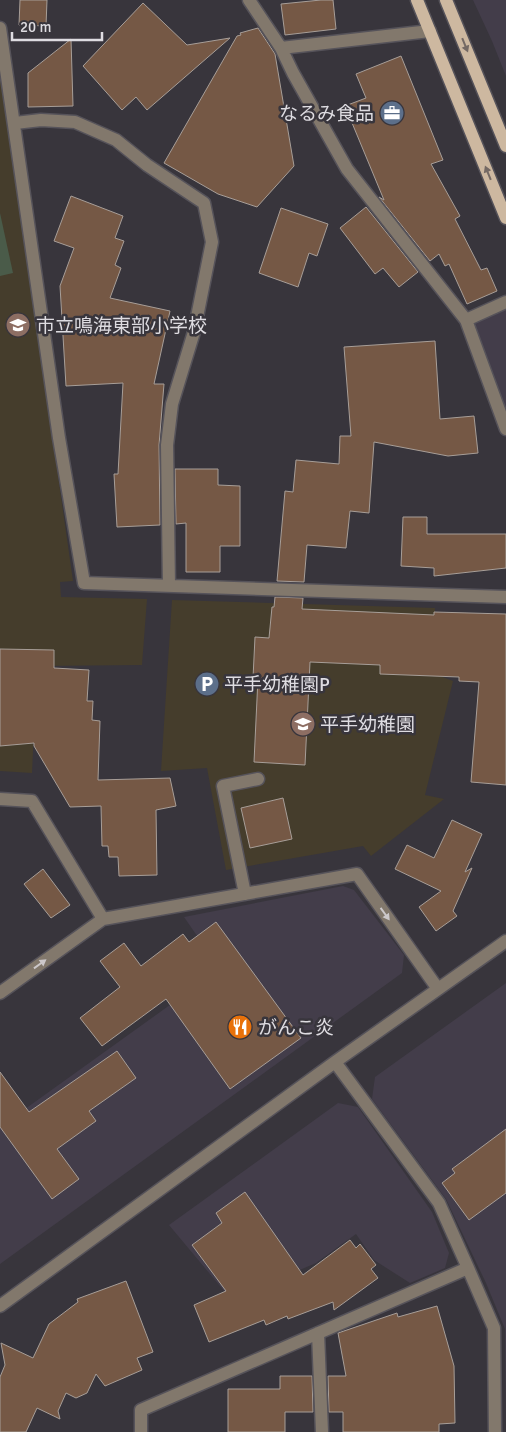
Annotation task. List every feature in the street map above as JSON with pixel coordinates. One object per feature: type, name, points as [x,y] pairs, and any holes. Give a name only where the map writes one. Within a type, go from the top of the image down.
[{"type":"main road","points":[[416,0],[506,218]]},
{"type":"main road","points":[[446,0],[506,146]]},
{"type":"street","points":[[248,0],[281,48],[347,169],[466,320],[506,429]]},
{"type":"street","points":[[0,28],[59,438],[84,583],[506,597]]},
{"type":"street","points":[[281,48],[430,31]]},
{"type":"street","points":[[15,123],[41,120],[75,122],[116,140],[146,165],[204,203],[212,242],[194,332],[172,404],[167,444],[170,586]]},
{"type":"street","points":[[466,320],[506,302]]},
{"type":"street","points":[[245,894],[223,786],[258,779]]},
{"type":"street","points":[[0,799],[32,801],[103,918]]},
{"type":"street","points":[[0,993],[103,918],[357,874],[438,989]]},
{"type":"street","points":[[0,1306],[335,1062],[506,941]]},
{"type":"street","points":[[335,1062],[439,1203],[494,1328],[495,1432]]},
{"type":"street","points":[[141,1432],[141,1410],[468,1268]]},
{"type":"street","points":[[318,1333],[322,1432]]},
{"type":"shaded area","points":[[473,0],[506,0],[506,76],[492,41]]},
{"type":"shaded area","name":"市立鳴海東部小学校","points":[[0,68],[73,581],[60,582],[61,597],[147,599],[142,665],[37,666],[32,773],[0,771]]},
{"type":"shaded area","points":[[506,310],[506,410],[474,326],[477,322]]},
{"type":"shaded area","name":"平手幼稚園","points":[[172,600],[435,608],[432,673],[453,681],[425,795],[444,799],[371,856],[363,846],[226,870],[207,768],[161,771]]},
{"type":"shaded area","points":[[343,886],[354,890],[404,955],[402,973],[0,1264],[0,1127],[220,969],[184,917]]},
{"type":"shaded area","points":[[506,983],[506,1432],[505,1329],[486,1283],[446,1199],[372,1099],[375,1077]]},
{"type":"shaded area","points":[[338,1103],[358,1107],[432,1212],[449,1253],[445,1268],[410,1283],[374,1260],[356,1234],[316,1263],[241,1295],[225,1292],[169,1225]]},
{"type":"green space","points":[[0,213],[13,273],[0,276]]},
{"type":"building","points":[[20,0],[47,0],[46,26],[19,25]]},
{"type":"building","points":[[333,0],[336,29],[285,35],[281,4]]},
{"type":"building","points":[[143,3],[187,45],[230,38],[147,110],[136,97],[122,110],[83,66]]},
{"type":"building","points":[[258,28],[275,54],[294,166],[257,207],[218,194],[164,163],[237,36],[241,35],[240,33]]},
{"type":"building","points":[[71,39],[73,106],[28,107],[28,73]]},
{"type":"building","points":[[401,56],[443,160],[431,164],[460,216],[455,219],[481,270],[487,268],[497,291],[467,304],[449,264],[445,266],[439,254],[430,261],[379,197],[384,200],[345,106],[366,98],[356,74]]},
{"type":"building","points":[[71,196],[123,216],[115,238],[124,241],[115,265],[121,268],[110,298],[170,311],[154,384],[164,384],[159,445],[160,525],[117,527],[114,474],[118,474],[123,383],[66,386],[60,286],[74,248],[54,241]]},
{"type":"building","points":[[366,207],[418,272],[399,287],[383,268],[375,274],[340,228]]},
{"type":"building","points":[[281,208],[328,224],[317,256],[309,253],[298,287],[259,273]]},
{"type":"building","points":[[435,341],[440,419],[474,416],[478,453],[448,456],[374,442],[369,513],[350,511],[346,548],[307,545],[304,582],[277,581],[285,491],[293,492],[296,460],[339,464],[340,436],[351,436],[344,347]]},
{"type":"building","points":[[175,469],[218,469],[218,485],[240,486],[240,546],[220,546],[220,572],[186,572],[186,523],[176,524]]},
{"type":"building","points":[[403,517],[427,517],[427,534],[506,534],[506,568],[434,576],[434,568],[401,566]]},
{"type":"building","points":[[275,597],[303,598],[302,609],[434,615],[434,612],[506,614],[506,785],[471,782],[479,682],[459,681],[459,677],[380,674],[380,665],[310,662],[305,765],[254,762],[258,678],[253,678],[255,637],[269,638],[272,607],[274,607]]},
{"type":"building","points":[[0,649],[54,650],[54,668],[89,670],[87,701],[93,701],[92,720],[100,721],[98,780],[170,778],[176,806],[156,810],[157,875],[119,876],[118,857],[109,857],[108,846],[102,846],[101,806],[70,807],[34,743],[0,746]]},
{"type":"building","points":[[283,798],[292,839],[250,848],[241,808]]},
{"type":"building","points":[[452,820],[482,834],[465,872],[472,868],[453,911],[457,916],[436,931],[419,907],[441,891],[395,869],[407,845],[434,858]]},
{"type":"building","points":[[43,869],[70,905],[51,918],[24,884]]},
{"type":"building","points":[[216,922],[301,1038],[230,1089],[166,999],[102,1046],[80,1018],[120,987],[100,961],[124,943],[141,966],[183,934],[189,942]]},
{"type":"building","points":[[117,1051],[136,1078],[89,1111],[96,1121],[57,1149],[79,1179],[52,1199],[0,1127],[0,1072],[29,1112]]},
{"type":"building","points":[[506,1129],[506,1193],[469,1220],[442,1183],[455,1173],[452,1169]]},
{"type":"building","points":[[245,1192],[303,1275],[350,1240],[356,1248],[360,1244],[376,1265],[371,1269],[378,1278],[334,1310],[333,1302],[288,1319],[287,1316],[266,1325],[264,1320],[209,1342],[194,1305],[226,1291],[192,1245],[222,1223],[216,1213]]},
{"type":"building","points":[[126,1281],[153,1352],[137,1358],[142,1370],[105,1386],[96,1374],[87,1393],[76,1398],[66,1393],[58,1411],[60,1419],[37,1408],[26,1432],[0,1432],[0,1377],[5,1365],[1,1343],[33,1358],[49,1324],[78,1302],[77,1299]]},
{"type":"building","points":[[437,1306],[454,1366],[455,1423],[439,1424],[439,1432],[343,1432],[343,1412],[329,1412],[328,1376],[346,1376],[338,1333],[397,1313],[398,1317]]},
{"type":"building","points":[[280,1376],[312,1376],[313,1412],[285,1412],[285,1432],[228,1432],[228,1389],[280,1389]]},
{"type":"place","name":"なるみ食品","points":[[392,113]]},
{"type":"place","name":"市立鳴海東部小学校","points":[[18,325]]},
{"type":"place","name":"平手幼稚園P","points":[[207,684]]},
{"type":"place","name":"平手幼稚園","points":[[303,724]]},
{"type":"place","name":"がんこ炎","points":[[240,1027]]}]
